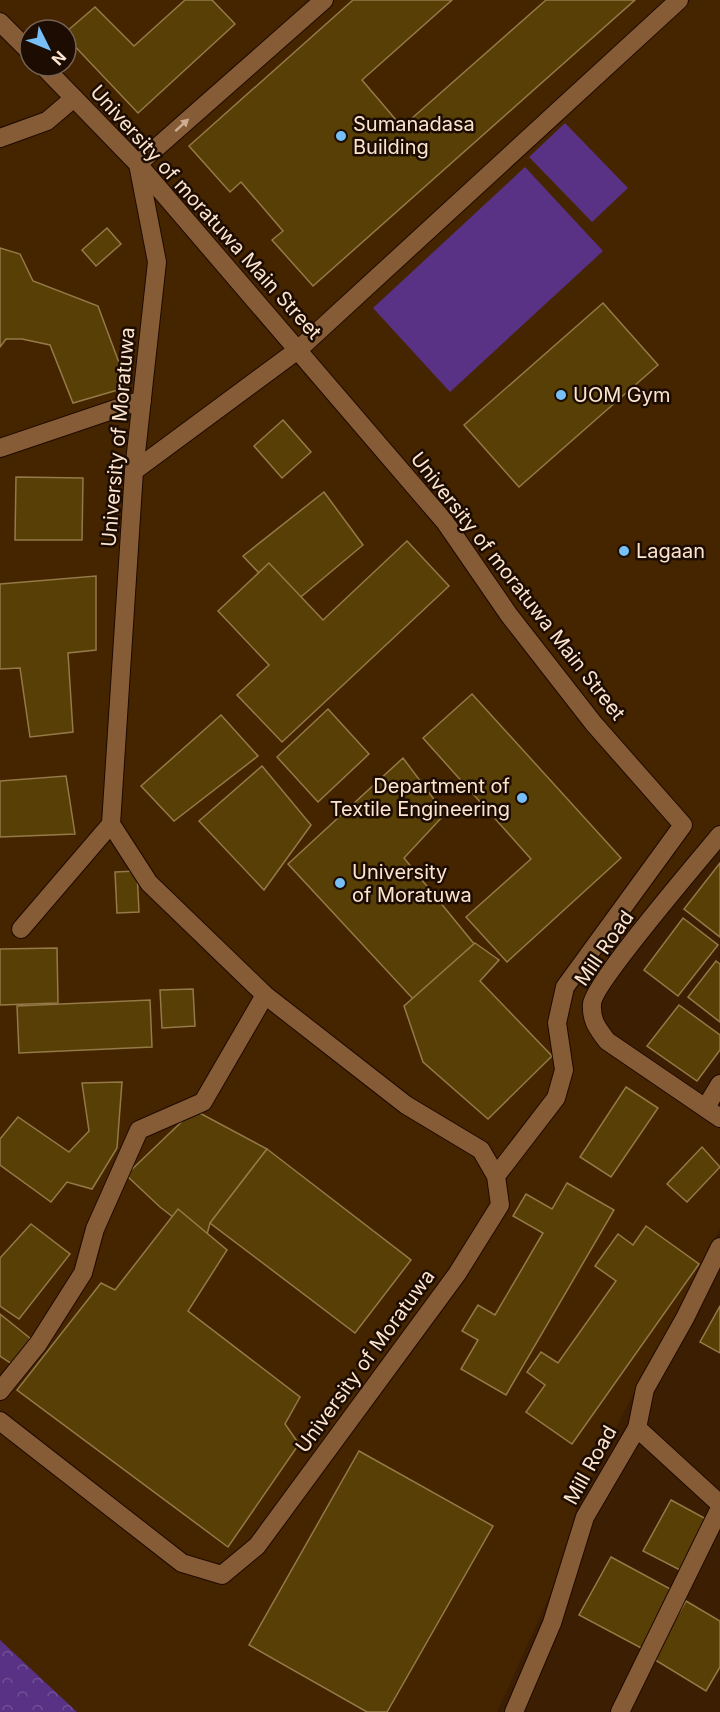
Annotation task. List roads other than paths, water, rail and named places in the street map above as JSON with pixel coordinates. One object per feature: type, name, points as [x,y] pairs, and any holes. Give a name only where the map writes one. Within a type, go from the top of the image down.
[{"type":"street","points":[[138,164],[324,0]]},
{"type":"street","points":[[134,471],[298,349],[679,0]]},
{"type":"street","points":[[0,22],[18,40]]},
{"type":"street","name":"University of moratuwa Main Street","points":[[55,78],[138,164],[445,522],[509,615],[594,724],[683,825],[565,987],[557,1023],[564,1070],[556,1098],[496,1176]]},
{"type":"street","points":[[0,138],[47,121],[75,98]]},
{"type":"street","name":"University of Moratuwa","points":[[0,1421],[182,1563],[222,1575],[257,1546],[457,1274],[500,1205],[496,1176],[481,1150],[406,1105],[265,995],[149,883],[111,824],[134,471],[157,262],[138,164]]},
{"type":"street","points":[[0,448],[142,400]]},
{"type":"street","points":[[21,929],[111,824]]},
{"type":"street","name":"Mill Road","points":[[713,1112],[607,1041],[593,1023],[592,1001],[633,941],[720,835]]},
{"type":"street","points":[[0,1390],[38,1344],[83,1273],[94,1228],[139,1130],[203,1102],[265,995]]},
{"type":"street","points":[[713,1112],[720,1084]]},
{"type":"street","name":"Mill Road","points":[[514,1712],[552,1623],[585,1517],[637,1428],[645,1389],[685,1318],[720,1247]]},
{"type":"street","points":[[620,1712],[720,1506],[637,1428]]},
{"type":"place","name":"Sumanadasa Building","points":[[341,136]]},
{"type":"place","name":"UOM Gym","points":[[561,395]]},
{"type":"place","name":"Lagaan","points":[[624,551]]},
{"type":"place","name":"Department of Textile Engineering","points":[[522,798]]},
{"type":"place","name":"University of Moratuwa","points":[[340,883]]}]
